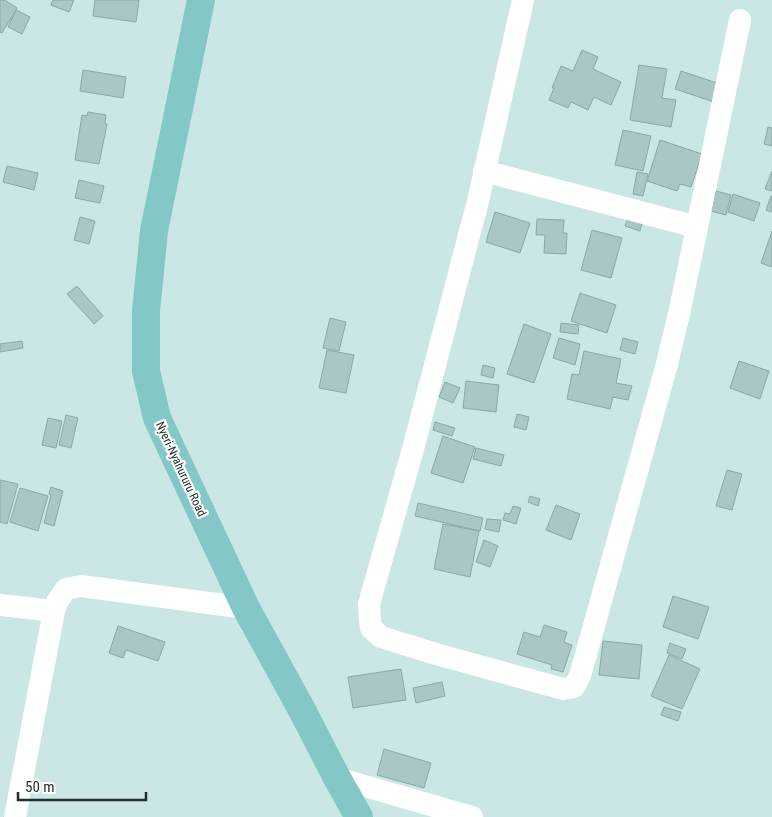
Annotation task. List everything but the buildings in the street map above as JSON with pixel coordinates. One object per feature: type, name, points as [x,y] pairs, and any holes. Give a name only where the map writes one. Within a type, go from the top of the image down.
[{"type":"main road","name":"Nyeri-Nyahururu Road","points":[[201,0],[154,231],[146,310],[146,371],[157,418],[246,608],[359,817]]},
{"type":"street","points":[[523,0],[478,201],[413,449],[369,604],[371,628],[381,637],[563,689],[574,687],[580,676],[666,364],[679,314],[740,20]]},
{"type":"street","points":[[484,172],[697,227]]},
{"type":"street","points":[[15,817],[54,611],[57,602],[66,590],[81,586],[246,608]]},
{"type":"street","points":[[0,605],[54,611]]},
{"type":"street","points":[[337,778],[472,817]]}]
